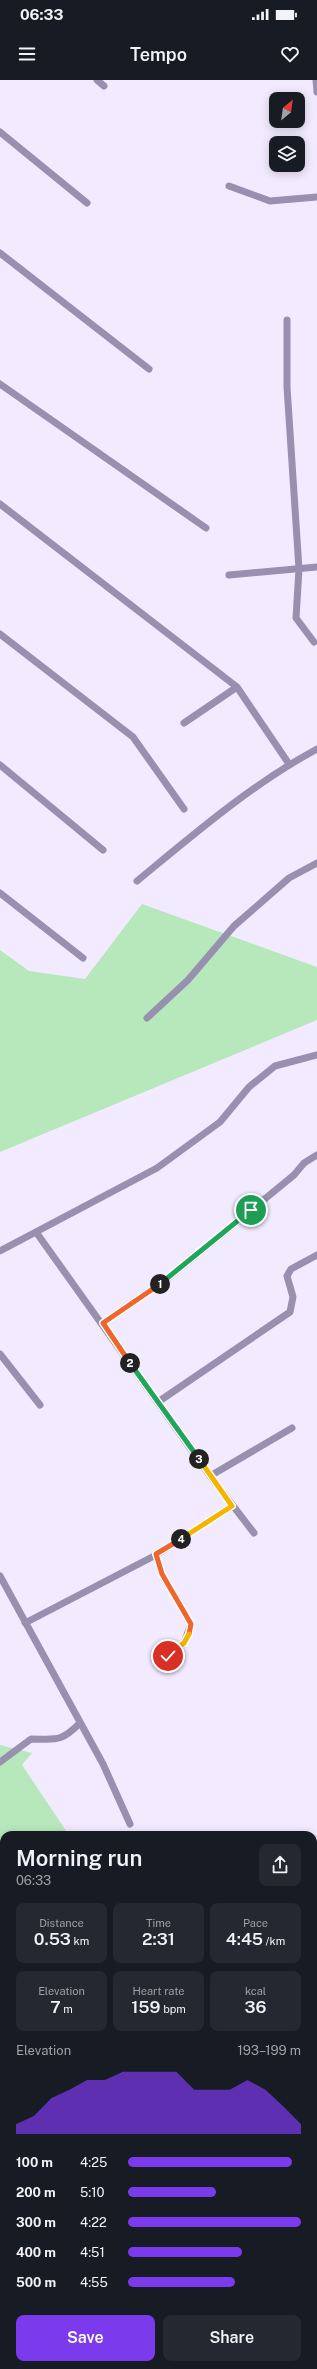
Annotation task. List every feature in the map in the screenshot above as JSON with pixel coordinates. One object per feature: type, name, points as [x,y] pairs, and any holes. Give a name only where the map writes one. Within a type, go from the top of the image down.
[{"type":"street","points":[[97,80],[104,86]]},
{"type":"street","points":[[316,80],[317,92]]},
{"type":"street","points":[[0,132],[87,203]]},
{"type":"street","points":[[229,186],[270,201],[317,197]]},
{"type":"street","points":[[0,253],[149,369]]},
{"type":"street","points":[[287,320],[287,387],[299,569],[296,618],[314,642]]},
{"type":"street","points":[[0,384],[206,528]]},
{"type":"street","points":[[0,504],[237,687],[289,764]]},
{"type":"street","points":[[229,575],[317,567]]},
{"type":"street","points":[[0,634],[133,737],[184,809]]},
{"type":"street","points":[[184,723],[237,687]]},
{"type":"street","points":[[137,881],[197,831],[289,764],[317,749]]},
{"type":"street","points":[[0,765],[103,850]]},
{"type":"street","points":[[147,1018],[188,980],[234,926],[289,878],[317,863]]},
{"type":"street","points":[[0,893],[83,958]]},
{"type":"street","points":[[0,1251],[157,1168],[220,1122],[249,1087],[275,1066],[317,1055]]},
{"type":"street","points":[[103,1323],[167,1279],[294,1175],[304,1163],[317,1155]]},
{"type":"street","points":[[36,1232],[103,1323],[210,1476],[254,1533]]},
{"type":"street","points":[[158,1402],[290,1312],[293,1297],[287,1276],[292,1269],[317,1255]]},
{"type":"street","points":[[0,1354],[40,1405]]},
{"type":"street","points":[[210,1476],[292,1428]]},
{"type":"street","points":[[25,1623],[156,1554],[232,1506]]},
{"type":"street","points":[[156,1554],[162,1574],[191,1624],[184,1643],[168,1656],[174,1664]]},
{"type":"street","points":[[0,1576],[103,1764],[130,1824]]},
{"type":"street","points":[[0,1762],[30,1739],[48,1741],[59,1739],[68,1736],[80,1723]]},
{"type":"green space","points":[[142,904],[317,967],[317,1020],[0,1152],[0,950],[29,971],[85,979]]},
{"type":"green space","points":[[0,1745],[32,1753],[22,1765],[66,1831],[0,1831]]},
{"type":"route","points":[[168,1656],[174,1653],[184,1643],[189,1634],[191,1624],[162,1574],[156,1554],[232,1506],[126,1358],[103,1323],[167,1279],[251,1210]]}]
